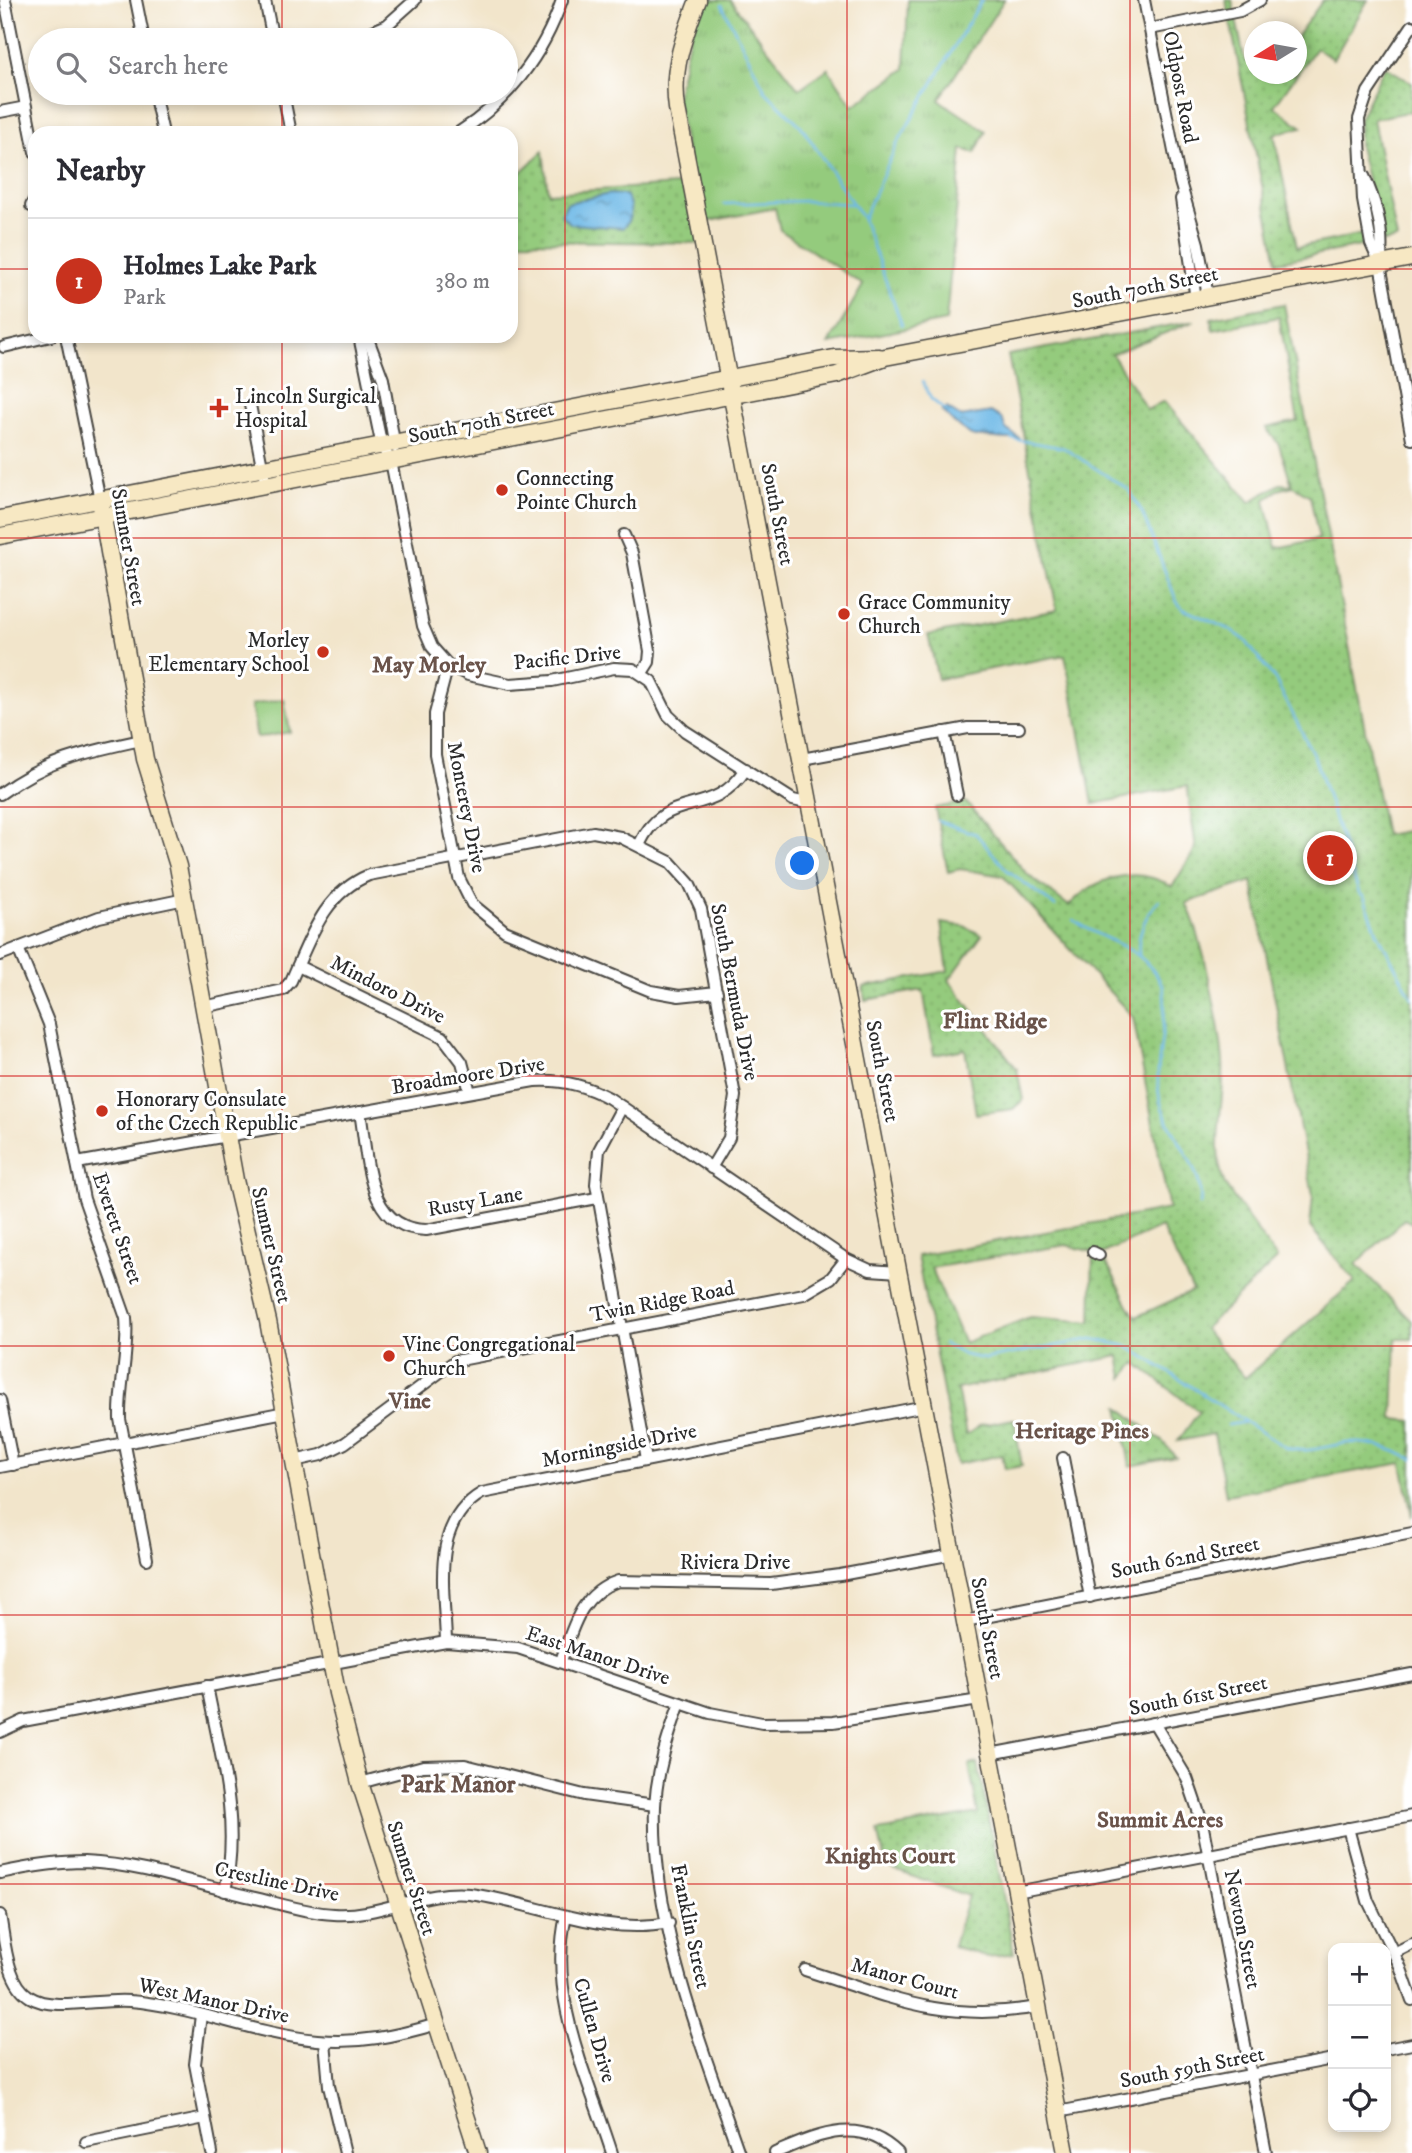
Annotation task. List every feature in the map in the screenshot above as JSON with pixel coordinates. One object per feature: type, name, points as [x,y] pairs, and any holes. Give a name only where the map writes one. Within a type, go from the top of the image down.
[{"type":"main road","name":"South Street","points":[[698,0],[679,52],[676,98],[1066,2153]]},
{"type":"main road","name":"South 70th Street","points":[[0,536],[101,508],[263,469],[390,451],[732,385],[834,358],[885,357],[1412,258]]},
{"type":"main road","name":"South 70th Street","points":[[0,519],[267,486],[390,451]]},
{"type":"main road","name":"Sumner Street","points":[[101,508],[141,740],[185,899],[227,1136],[245,1228],[268,1321],[331,1662],[360,1783],[478,2153]]},
{"type":"street","points":[[5,0],[30,126]]},
{"type":"street","points":[[136,0],[142,28]]},
{"type":"street","points":[[265,0],[271,28]]},
{"type":"street","points":[[380,28],[415,0]]},
{"type":"street","points":[[518,81],[542,45],[562,0]]},
{"type":"street","name":"Oldpost Road","points":[[1144,0],[1180,182],[1185,243],[1202,298]]},
{"type":"street","points":[[1150,29],[1235,13],[1260,0]]},
{"type":"street","points":[[1412,26],[1375,80],[1363,105],[1358,133],[1363,174],[1376,204],[1382,238],[1380,264],[1412,439]]},
{"type":"street","points":[[157,105],[161,126]]},
{"type":"street","points":[[285,105],[290,126]]},
{"type":"street","points":[[468,126],[494,105]]},
{"type":"street","points":[[0,112],[26,107]]},
{"type":"street","points":[[4,347],[28,341]]},
{"type":"street","name":"Sumner Street","points":[[67,343],[101,508]]},
{"type":"street","points":[[361,343],[390,451]]},
{"type":"street","points":[[369,343],[381,371],[390,451],[422,626],[432,648],[447,665]]},
{"type":"street","points":[[250,405],[267,486]]},
{"type":"street","points":[[624,535],[632,553],[650,651],[649,662],[642,673]]},
{"type":"street","name":"Pacific Drive","points":[[447,665],[468,675],[510,684],[552,681],[614,668],[642,673],[654,685],[663,706],[676,724],[793,800],[811,804]]},
{"type":"street","name":"Monterey Drive","points":[[447,665],[438,698],[433,734],[459,878],[472,904],[505,931],[651,991],[679,996],[717,992]]},
{"type":"street","points":[[802,759],[944,732],[989,726],[1019,728]]},
{"type":"street","points":[[944,732],[957,794]]},
{"type":"street","points":[[0,794],[57,760],[141,740]]},
{"type":"street","points":[[639,845],[647,829],[662,814],[719,797],[736,784],[746,769]]},
{"type":"street","name":"South Bermuda Drive","points":[[203,1007],[276,994],[288,986],[322,914],[348,885],[377,873],[455,857],[579,833],[607,834],[639,845],[670,862],[695,893],[734,1085],[735,1108],[729,1138],[711,1168]]},
{"type":"street","points":[[0,955],[99,917],[185,899]]},
{"type":"street","name":"Everett Street","points":[[18,948],[55,1046],[77,1163],[93,1226],[126,1318],[127,1355],[120,1400],[124,1443],[147,1559]]},
{"type":"street","name":"Mindoro Drive","points":[[298,966],[443,1037],[462,1062],[470,1092]]},
{"type":"street","name":"Broadmoore Drive","points":[[77,1163],[534,1081],[563,1081],[597,1091],[846,1259],[870,1270],[900,1272]]},
{"type":"street","points":[[622,1107],[599,1150],[597,1198],[646,1460]]},
{"type":"street","name":"Rusty Lane","points":[[360,1112],[377,1200],[391,1218],[406,1227],[426,1230],[597,1198]]},
{"type":"street","name":"Twin Ridge Road","points":[[294,1461],[321,1455],[345,1443],[455,1361],[804,1294],[831,1278],[846,1259]]},
{"type":"street","points":[[0,1400],[12,1465]]},
{"type":"street","name":"Morningside Drive","points":[[446,1642],[444,1548],[449,1528],[463,1507],[492,1489],[925,1406]]},
{"type":"street","points":[[0,1467],[285,1412]]},
{"type":"street","points":[[1063,1458],[1090,1597]]},
{"type":"street","name":"South 62nd Street","points":[[965,1621],[1412,1533]]},
{"type":"street","name":"Riviera Drive","points":[[561,1661],[581,1608],[597,1591],[618,1581],[771,1584],[840,1575],[953,1554]]},
{"type":"street","name":"East Manor Drive","points":[[0,1732],[23,1721],[446,1642],[495,1644],[561,1661],[680,1703],[736,1719],[785,1724],[847,1720],[980,1700]]},
{"type":"street","name":"South 61st Street","points":[[990,1754],[1412,1674]]},
{"type":"street","points":[[207,1686],[233,1825],[233,1845],[225,1891]]},
{"type":"street","name":"Franklin Street","points":[[680,1703],[663,1756],[656,1805],[658,1862],[669,1923],[692,2019],[739,2153]]},
{"type":"street","name":"Newton Street","points":[[1154,1723],[1187,1778],[1199,1811],[1266,2153]]},
{"type":"street","points":[[360,1783],[424,1766],[465,1765],[584,1795],[656,1805]]},
{"type":"street","points":[[1016,1892],[1412,1816]]},
{"type":"street","points":[[1348,1828],[1359,1877],[1412,2000]]},
{"type":"street","name":"Crestline Drive","points":[[0,1873],[60,1863],[86,1862],[115,1865],[334,1914],[369,1912],[435,1894],[470,1894],[631,1928],[669,1923]]},
{"type":"street","name":"West Manor Drive","points":[[0,1915],[14,1978],[31,1998],[51,2004],[102,1999],[139,2001],[289,2036],[326,2041],[379,2039],[437,2024]]},
{"type":"street","name":"Cullen Drive","points":[[566,1916],[560,1947],[560,1984],[612,2153]]},
{"type":"street","points":[[1394,1953],[1412,1944]]},
{"type":"street","name":"Manor Court","points":[[805,1970],[933,2010],[982,2014],[1038,2007]]},
{"type":"street","points":[[201,2015],[195,2057],[212,2153]]},
{"type":"street","points":[[326,2041],[329,2086],[345,2153]]},
{"type":"street","points":[[1391,2048],[1412,2044]]},
{"type":"street","name":"South 59th Street","points":[[1058,2112],[1328,2060]]},
{"type":"street","points":[[86,2142],[205,2118]]},
{"type":"street","points":[[775,2153],[822,2133],[844,2129],[872,2135],[897,2152]]},
{"type":"green space","points":[[698,0],[730,0],[799,89],[828,69],[853,106],[905,69],[908,0],[1004,0],[939,100],[986,131],[975,153],[962,149],[946,321],[829,344],[863,285],[780,230],[775,208],[700,223],[676,98]]},
{"type":"green space","points":[[1226,0],[1232,0],[1244,57],[1244,84],[1290,84],[1274,106],[1302,127],[1274,134],[1297,247],[1369,233],[1371,244],[1277,262]]},
{"type":"green space","points":[[1323,0],[1368,0],[1333,59],[1316,48],[1307,60],[1307,22]]},
{"type":"green space","points":[[1385,66],[1412,83],[1412,111],[1373,119],[1397,239],[1383,242],[1359,147],[1359,119]]},
{"type":"green space","points":[[543,151],[548,193],[692,184],[704,243],[518,241],[518,174]]},
{"type":"green space","points":[[1284,304],[1385,835],[1412,830],[1412,1223],[1404,1219],[1356,1264],[1412,1321],[1412,1339],[1396,1339],[1393,1419],[1412,1421],[1412,1517],[1402,1463],[1226,1495],[1214,1434],[1178,1441],[1199,1412],[1136,1363],[1123,1378],[1119,1356],[957,1389],[966,1435],[981,1425],[1014,1419],[1022,1466],[1005,1469],[1002,1455],[957,1464],[917,1256],[1169,1209],[1133,1017],[1003,876],[960,869],[948,872],[935,808],[966,802],[1027,874],[1069,906],[1091,887],[1118,877],[1146,876],[1172,887],[1196,848],[1187,786],[1093,804],[1065,655],[938,679],[928,635],[1057,610],[1008,355],[1195,321],[1112,354],[1147,410],[1164,401],[1250,502],[1280,484],[1292,485],[1279,445],[1266,428],[1298,421],[1279,317],[1213,330],[1211,318]],"holes":[[[1293,486],[1310,496],[1319,539],[1277,548],[1265,500],[1278,490]],[[1252,881],[1313,1195],[1310,1227],[1355,1281],[1245,1378],[1204,1329],[1277,1259],[1225,1185],[1220,1170],[1218,1139],[1223,1077],[1221,1045],[1204,957],[1186,903]],[[1161,1227],[1193,1291],[1136,1317],[1099,1255]],[[1066,1245],[1093,1252],[1091,1322],[1030,1317],[964,1343],[931,1268]]]},
{"type":"green space","points":[[284,699],[290,732],[257,738],[251,705]]},
{"type":"green space","points":[[941,923],[964,926],[982,935],[949,980],[1017,1069],[1023,1100],[1013,1109],[976,1114],[965,1049],[934,1055],[923,990],[865,1000],[863,987],[948,971]]},
{"type":"green space","points":[[1119,1407],[1163,1442],[1176,1457],[1130,1466]]},
{"type":"green space","points":[[978,1763],[1014,1953],[988,1957],[953,1946],[968,1896],[894,1870],[884,1857],[878,1831],[978,1813],[969,1765]]},
{"type":"water","points":[[609,194],[625,195],[629,203],[630,216],[623,228],[571,224],[561,215],[567,203]]},
{"type":"water","points":[[947,408],[961,417],[991,412],[1002,419],[1006,429],[1019,438],[974,437],[942,411]]},
{"type":"waterway","points":[[863,219],[898,142],[982,0]]},
{"type":"waterway","points":[[722,5],[766,92],[801,126],[863,219],[902,325]]},
{"type":"waterway","points":[[723,204],[804,201],[852,204]]},
{"type":"waterway","points":[[923,382],[931,399],[946,411]]},
{"type":"waterway","points":[[1012,439],[1064,448],[1129,490],[1142,512],[1177,602],[1183,609],[1231,630],[1245,640],[1276,681],[1314,756],[1359,893],[1364,897],[1377,932],[1412,998]]},
{"type":"waterway","points":[[938,821],[976,834],[1007,870],[1055,906]]},
{"type":"waterway","points":[[1139,955],[1143,925],[1159,900]]},
{"type":"waterway","points":[[1074,920],[1134,952],[1154,971],[1163,986],[1165,1000],[1158,1072],[1160,1100],[1170,1126],[1197,1178],[1200,1205]]},
{"type":"waterway","points":[[944,1344],[964,1355],[985,1359],[1092,1339],[1128,1346],[1286,1448],[1309,1450],[1347,1443],[1364,1443],[1389,1449],[1412,1459]]},
{"type":"waterway","points":[[1228,1425],[1245,1422]]},
{"type":"place","name":"Lincoln Surgical Hospital","points":[[219,408]]},
{"type":"place","name":"Connecting Pointe Church","points":[[502,490]]},
{"type":"place","name":"Grace Community Church","points":[[844,614]]},
{"type":"place","name":"Morley Elementary School","points":[[323,652]]},
{"type":"place","name":"Holmes Lake Park","points":[[1330,858]]},
{"type":"place","name":"Honorary Consulate of the Czech Republic","points":[[102,1111]]},
{"type":"place","name":"Vine Congregational Church","points":[[389,1356]]},
{"type":"district","name":"May Morley","points":[[429,664]]},
{"type":"district","name":"Flint Ridge","points":[[995,1020]]},
{"type":"district","name":"Vine","points":[[410,1400]]},
{"type":"district","name":"Heritage Pines","points":[[1082,1430]]},
{"type":"district","name":"Park Manor","points":[[458,1784]]},
{"type":"district","name":"Summit Acres","points":[[1160,1819]]},
{"type":"district","name":"Knights Court","points":[[890,1855]]}]
